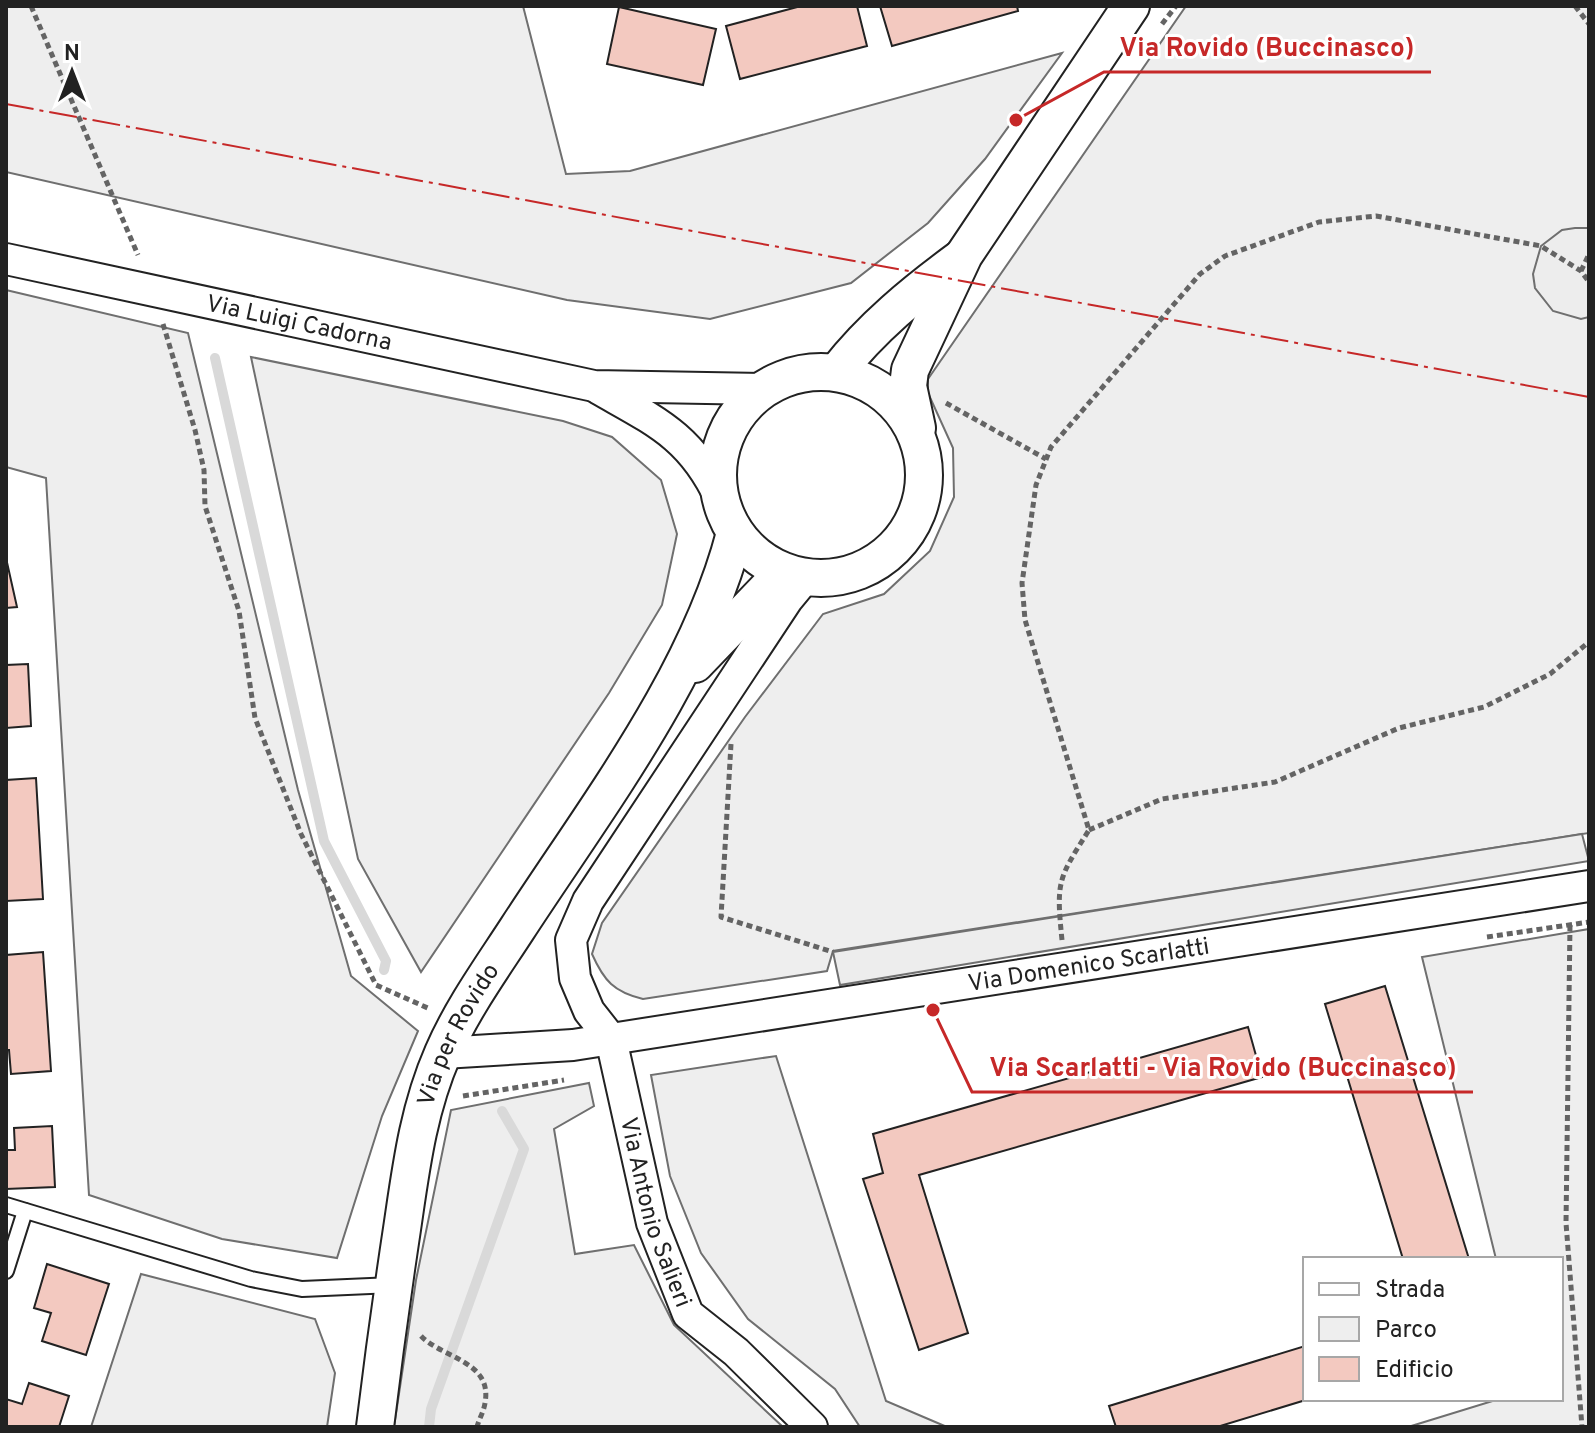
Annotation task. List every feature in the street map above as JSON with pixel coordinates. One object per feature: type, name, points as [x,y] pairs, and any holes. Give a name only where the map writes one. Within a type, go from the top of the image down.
[{"type":"street","points":[[919,441],[907,416],[888,395],[864,380],[837,372],[811,371],[786,377],[763,389],[740,410],[724,437],[717,467],[720,498],[735,533],[759,558],[798,576],[851,574],[876,563],[898,545],[914,522],[923,496],[925,468],[908,386],[910,370],[964,255],[1131,6]]},
{"type":"street","points":[[837,372],[858,346],[921,287],[964,255]]},
{"type":"street","name":"Via Luigi Cadorna","points":[[6,259],[594,386],[763,389]]},
{"type":"street","name":"Via Luigi Cadorna","points":[[594,386],[670,430],[706,468],[720,498]]},
{"type":"street","name":"Via per Rovido","points":[[375,1427],[393,1285],[423,1103],[451,1038],[669,692],[707,616],[725,571],[735,533]]},
{"type":"street","points":[[611,1039],[589,1011],[575,978],[570,959],[576,927],[588,901],[787,600],[798,576]]},
{"type":"street","name":"Via per Rovido","points":[[669,692],[768,588],[798,576]]},
{"type":"street","name":"Via Domenico Scarlatti","points":[[451,1038],[545,1049],[1580,888]]},
{"type":"street","name":"Via Antonio Salieri","points":[[611,1039],[652,1223],[688,1314],[736,1352],[812,1427]]},
{"type":"lane","points":[[6,1205],[149,1250],[302,1289],[393,1285]]},
{"type":"lane","points":[[6,1271],[25,1211]]},
{"type":"path","points":[[31,6],[154,293],[195,430],[204,470],[205,506],[239,611],[255,718],[301,834],[376,985],[451,1038]]},
{"type":"path","points":[[1575,6],[1589,24]]},
{"type":"path","points":[[1089,830],[1025,620],[1022,583],[1036,485],[1051,447],[1200,274],[1225,256],[1267,239],[1319,222],[1376,216],[1541,246],[1581,271],[1589,282]]},
{"type":"path","points":[[1581,271],[1589,254]]},
{"type":"path","points":[[941,400],[1046,459]]},
{"type":"path","points":[[1065,969],[1057,893],[1065,869],[1089,830],[1162,799],[1275,782],[1399,728],[1484,707],[1550,674],[1589,642]]},
{"type":"path","points":[[731,740],[721,917],[833,952]]},
{"type":"path","points":[[1580,888],[1566,1223],[1582,1427]]},
{"type":"path","points":[[431,1347],[467,1362],[485,1385],[485,1403],[477,1427]]},
{"type":"green space","points":[[6,6],[523,6],[566,174],[630,171],[1062,53],[985,159],[928,223],[851,283],[710,319],[567,300],[6,172]]},
{"type":"green space","points":[[1186,6],[1589,6],[1589,833],[833,951],[827,971],[643,999],[617,989],[601,971],[592,954],[602,923],[745,717],[823,614],[884,594],[930,551],[954,497],[953,448],[928,393],[928,379]]},
{"type":"green space","points":[[6,290],[188,333],[298,790],[351,976],[418,1031],[382,1116],[337,1258],[222,1239],[89,1195],[46,478],[6,467]]},
{"type":"green space","points":[[251,357],[563,421],[612,437],[661,480],[677,534],[662,605],[609,693],[421,972],[358,859]]},
{"type":"green space","points":[[1589,929],[1589,1427],[1408,1427],[1492,1401],[1563,1401],[1563,1257],[1496,1257],[1422,957]]},
{"type":"green space","points":[[776,1056],[886,1401],[947,1427],[860,1427],[835,1389],[748,1319],[701,1253],[670,1176],[651,1075]]},
{"type":"green space","points":[[589,1083],[594,1106],[554,1129],[575,1254],[634,1245],[674,1325],[783,1427],[394,1427],[416,1280],[451,1110]]},
{"type":"green space","points":[[141,1274],[315,1319],[335,1373],[327,1427],[91,1427]]},
{"type":"shaded area","points":[[1589,228],[1589,317],[1581,319],[1553,311],[1535,288],[1533,274],[1541,246],[1562,230]]},
{"type":"shaded area","points":[[1582,834],[1589,861],[840,985],[833,952]]},
{"type":"building","points":[[801,6],[857,6],[867,46],[740,79],[726,26]]},
{"type":"building","points":[[880,6],[1017,6],[1018,11],[892,46]]},
{"type":"building","points":[[619,7],[716,29],[703,85],[607,64]]},
{"type":"building","points":[[6,558],[17,607],[6,608]]},
{"type":"building","points":[[28,664],[31,726],[6,728],[6,665]]},
{"type":"building","points":[[36,778],[43,899],[6,901],[6,780]]},
{"type":"building","points":[[43,952],[51,1071],[11,1074],[9,1050],[6,1050],[6,955]]},
{"type":"building","points":[[1385,986],[1468,1257],[1402,1257],[1325,1004]]},
{"type":"building","points":[[1248,1027],[1262,1077],[919,1175],[968,1333],[919,1350],[863,1179],[883,1173],[873,1134]]},
{"type":"building","points":[[52,1126],[55,1187],[6,1189],[6,1150],[15,1150],[14,1128]]},
{"type":"building","points":[[47,1264],[109,1284],[86,1355],[42,1341],[51,1313],[34,1308]]},
{"type":"building","points":[[1303,1347],[1303,1401],[1217,1427],[1116,1427],[1109,1406]]},
{"type":"building","points":[[29,1383],[69,1396],[59,1427],[6,1427],[6,1399],[22,1404]]},
{"type":"waterway","points":[[215,358],[324,841],[386,961],[384,970]]},
{"type":"waterway","points":[[429,1427],[431,1409],[524,1149],[502,1111]]},
{"type":"power","points":[[6,104],[1589,397]]},
{"type":"place","name":"Via Rovido (Buccinasco)","points":[[1016,120]]},
{"type":"place","name":"Via Scarlatti - Via Rovido (Buccinasco)","points":[[933,1010]]}]
